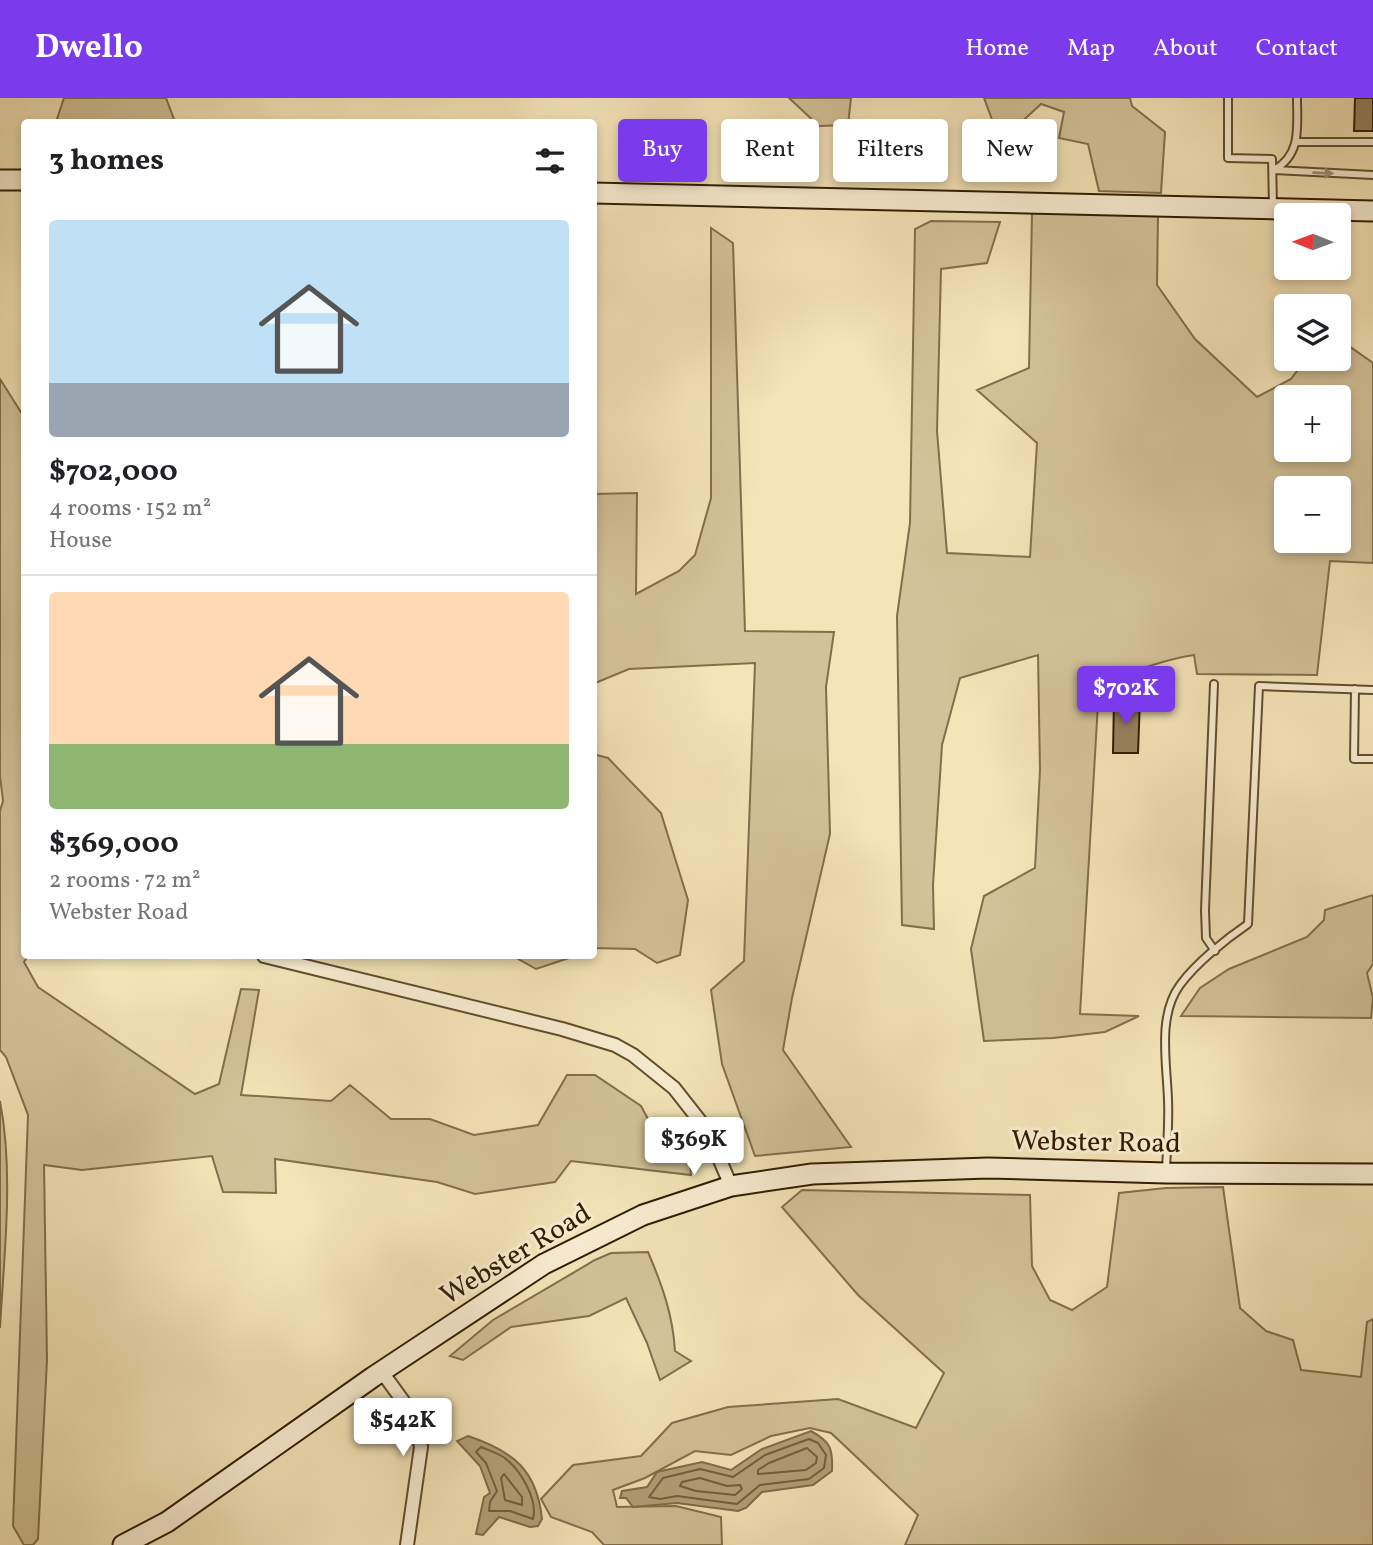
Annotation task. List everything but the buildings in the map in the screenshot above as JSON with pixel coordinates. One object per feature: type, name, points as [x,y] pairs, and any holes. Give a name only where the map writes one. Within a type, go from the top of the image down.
[{"type":"street","points":[[0,180],[21,180]]},
{"type":"street","points":[[597,193],[1373,211]]},
{"type":"street","points":[[276,959],[562,1029],[615,1045],[633,1055],[674,1088],[707,1129],[731,1186]]},
{"type":"street","name":"Webster Road","points":[[123,1545],[179,1514],[382,1372],[544,1264],[643,1215],[731,1186],[812,1174],[988,1168],[1166,1173],[1373,1174]]},
{"type":"street","points":[[382,1372],[416,1419],[421,1447],[407,1545]]},
{"type":"lane","points":[[1228,98],[1228,158],[1272,159],[1273,209]]},
{"type":"lane","points":[[1274,170],[1288,162],[1296,142],[1297,98]]},
{"type":"lane","points":[[1296,142],[1373,142]]},
{"type":"lane","points":[[1274,170],[1373,175]]},
{"type":"lane","points":[[1214,684],[1205,910],[1206,938],[1214,951]]},
{"type":"lane","points":[[1166,1173],[1166,1045],[1170,1007],[1180,985],[1214,951],[1248,924],[1259,686],[1373,690]]},
{"type":"lane","points":[[1355,689],[1354,759],[1373,759]]},
{"type":"shaded area","points":[[64,98],[166,98],[174,119],[57,119]]},
{"type":"shaded area","points":[[789,98],[851,98],[849,119],[833,119],[833,126],[819,126],[819,119],[812,119]]},
{"type":"shaded area","points":[[984,98],[1130,98],[1132,106],[1165,132],[1161,193],[1099,191],[1088,144],[1059,138],[1064,112],[1041,104],[1025,119],[992,119]]},
{"type":"shaded area","points":[[1032,213],[1158,216],[1157,285],[1195,339],[1257,397],[1274,388],[1274,462],[1351,462],[1351,385],[1280,385],[1291,379],[1297,371],[1351,371],[1351,347],[1373,363],[1373,563],[1330,561],[1317,675],[1197,674],[1194,655],[1146,667],[1099,686],[1080,1014],[1139,1016],[1105,1032],[1053,1038],[984,1041],[971,949],[984,896],[1035,868],[1040,770],[1038,655],[960,678],[942,745],[933,885],[934,929],[902,925],[897,616],[910,523],[915,229],[931,221],[1000,222],[987,263],[941,269],[937,431],[947,553],[1030,557],[1037,443],[977,390],[1029,368]]},
{"type":"shaded area","points":[[711,228],[733,243],[745,631],[834,632],[826,687],[830,834],[792,998],[783,1050],[851,1147],[755,1156],[722,1064],[711,990],[744,961],[755,663],[629,669],[597,682],[597,494],[637,493],[636,594],[679,571],[695,555],[711,498]]},
{"type":"shaded area","points":[[0,379],[21,412],[21,959],[26,959],[24,962],[38,987],[195,1094],[219,1084],[241,989],[259,990],[241,1095],[331,1101],[350,1085],[391,1119],[430,1119],[474,1135],[538,1125],[567,1075],[595,1075],[641,1106],[654,1130],[688,1144],[691,1175],[571,1161],[555,1182],[475,1194],[437,1182],[275,1159],[276,1193],[223,1192],[212,1156],[82,1170],[44,1165],[47,1360],[38,1539],[33,1545],[24,1545],[13,1526],[28,1115],[6,1057],[0,1050],[0,811],[3,801],[0,776]]},
{"type":"shaded area","points":[[597,755],[608,758],[661,813],[688,900],[680,955],[657,963],[635,949],[597,948]]},
{"type":"shaded area","points":[[1373,895],[1373,964],[1367,973],[1373,998],[1371,1018],[1181,1016],[1200,988],[1229,969],[1307,937],[1324,920],[1325,910]]},
{"type":"shaded area","points":[[518,959],[566,959],[536,969]]},
{"type":"shaded area","points":[[0,1101],[7,1186],[0,1328]]},
{"type":"shaded area","points":[[1223,1187],[1240,1308],[1266,1331],[1293,1340],[1301,1370],[1361,1377],[1367,1322],[1373,1319],[1373,1545],[905,1545],[918,1515],[831,1433],[810,1428],[771,1436],[731,1455],[695,1451],[645,1478],[613,1490],[617,1507],[676,1506],[721,1517],[722,1545],[604,1545],[592,1532],[551,1517],[541,1499],[573,1465],[641,1456],[672,1423],[728,1407],[838,1399],[916,1428],[944,1373],[858,1295],[782,1207],[802,1190],[1030,1195],[1032,1266],[1050,1300],[1072,1310],[1107,1287],[1119,1193],[1166,1188]]},
{"type":"shaded area","points":[[648,1252],[666,1300],[675,1351],[691,1361],[660,1380],[647,1343],[626,1298],[589,1316],[511,1327],[463,1360],[450,1356],[493,1320],[595,1260],[611,1253]]},
{"type":"water","points":[[811,1431],[827,1443],[832,1463],[832,1471],[813,1485],[762,1492],[746,1508],[738,1511],[677,1503],[633,1507],[626,1498],[620,1498],[622,1491],[647,1487],[657,1472],[702,1462],[731,1470],[762,1449]]},
{"type":"water","points":[[468,1436],[498,1448],[528,1475],[539,1502],[542,1519],[538,1526],[530,1527],[499,1517],[483,1535],[476,1534],[484,1497],[490,1493],[480,1466],[457,1441]]}]
